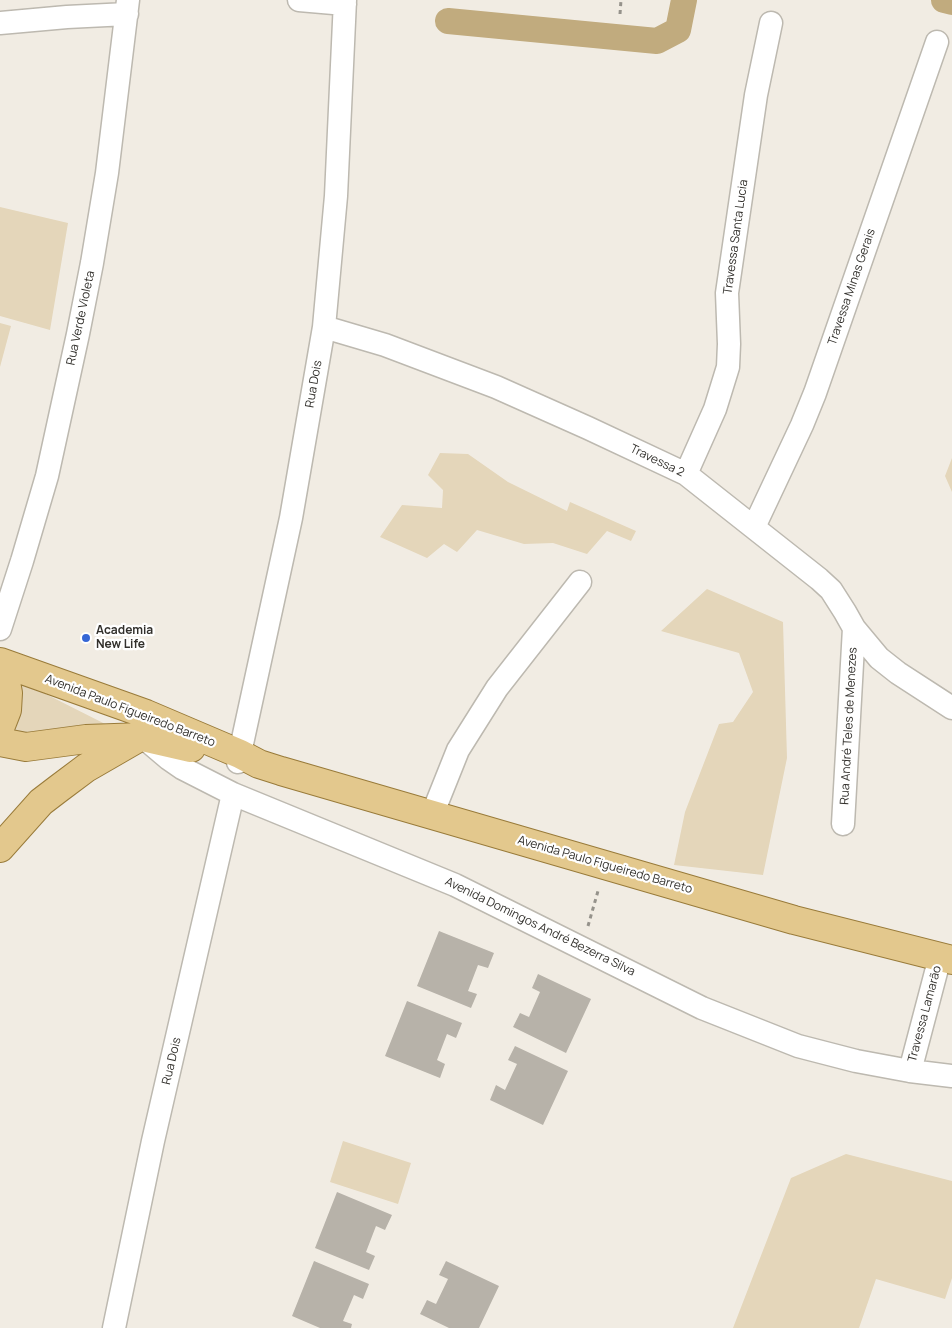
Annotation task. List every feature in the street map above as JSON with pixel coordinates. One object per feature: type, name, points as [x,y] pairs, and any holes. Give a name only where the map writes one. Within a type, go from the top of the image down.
[{"type":"main road","name":"Avenida Paulo Figueiredo Barreto","points":[[0,663],[146,714],[246,760]]},
{"type":"main road","points":[[0,663],[8,693],[7,710],[0,728]]},
{"type":"main road","name":"Avenida Paulo Figueiredo Barreto","points":[[0,742],[26,747],[86,739],[142,737],[194,748],[246,760],[794,920],[946,959]]},
{"type":"main road","points":[[0,848],[41,802],[86,768],[142,737]]},
{"type":"street","points":[[299,0],[345,2]]},
{"type":"street","name":"Rua Dois","points":[[246,760],[324,327],[336,196],[345,2]]},
{"type":"street","points":[[0,23],[67,17],[128,7]]},
{"type":"street","name":"Rua Verde Violeta","points":[[0,629],[47,476],[78,334],[107,173],[128,7]]},
{"type":"street","name":"Travessa Santa Lucia","points":[[686,474],[715,410],[728,367],[730,344],[727,293],[756,95],[771,23]]},
{"type":"street","name":"Travessa Minas Gerais","points":[[754,526],[802,425],[815,393],[937,42]]},
{"type":"street","name":"Travessa 2","points":[[324,327],[385,345],[496,387],[686,474],[790,554],[831,590],[854,628],[879,658],[898,673],[952,708]]},
{"type":"street","points":[[432,815],[458,750],[497,688],[580,582]]},
{"type":"street","name":"Rua André Teles de Menezes","points":[[844,824],[854,628]]},
{"type":"street","name":"Avenida Domingos André Bezerra Silva","points":[[142,737],[182,768],[233,794],[455,885],[702,1008],[798,1046],[856,1061],[910,1071],[952,1076]]},
{"type":"street","name":"Rua Dois","points":[[114,1328],[154,1141],[233,794]]},
{"type":"street","name":"Travessa Lamarão","points":[[910,1071],[946,959]]},
{"type":"path","points":[[620,14],[621,0]]},
{"type":"path","points":[[581,948],[606,864]]},
{"type":"shaded area","points":[[0,207],[68,223],[50,330],[0,316]]},
{"type":"shaded area","points":[[0,323],[11,326],[0,367]]},
{"type":"shaded area","points":[[440,453],[468,454],[508,482],[567,511],[570,502],[636,531],[631,541],[607,531],[587,554],[553,543],[524,544],[477,530],[457,552],[444,544],[427,558],[380,537],[402,505],[442,508],[443,490],[428,475]]},
{"type":"shaded area","points":[[952,458],[952,492],[945,476]]},
{"type":"shaded area","points":[[707,589],[783,622],[787,758],[763,875],[674,865],[685,812],[719,724],[733,722],[753,692],[739,653],[661,631]]},
{"type":"shaded area","points":[[16,679],[125,734],[11,759],[18,716]]},
{"type":"shaded area","points":[[343,1141],[411,1163],[398,1204],[330,1182]]},
{"type":"shaded area","points":[[846,1154],[952,1181],[952,1278],[945,1299],[876,1279],[859,1328],[733,1328],[791,1178]]},
{"type":"building","points":[[439,931],[494,953],[488,968],[478,965],[468,991],[477,994],[471,1008],[417,986]]},
{"type":"building","points":[[538,974],[591,999],[566,1053],[513,1027],[520,1013],[529,1017],[540,992],[532,988]]},
{"type":"building","points":[[407,1001],[462,1023],[456,1038],[447,1034],[437,1060],[445,1064],[440,1078],[385,1056]]},
{"type":"building","points":[[515,1046],[568,1071],[543,1125],[490,1100],[496,1085],[505,1090],[517,1064],[508,1060]]},
{"type":"building","points":[[337,1192],[392,1215],[385,1230],[376,1226],[366,1252],[375,1256],[369,1270],[315,1248]]},
{"type":"building","points":[[314,1261],[369,1284],[363,1299],[354,1295],[343,1321],[352,1324],[351,1328],[320,1328],[292,1316]]},
{"type":"building","points":[[446,1261],[499,1286],[479,1328],[449,1328],[420,1314],[427,1300],[436,1304],[448,1279],[439,1275]]},
{"type":"waterway","points":[[448,21],[657,41],[678,30],[684,0]]},
{"type":"waterway","points":[[944,0],[952,2]]},
{"type":"place","name":"Academia New Life","points":[[86,638]]}]
